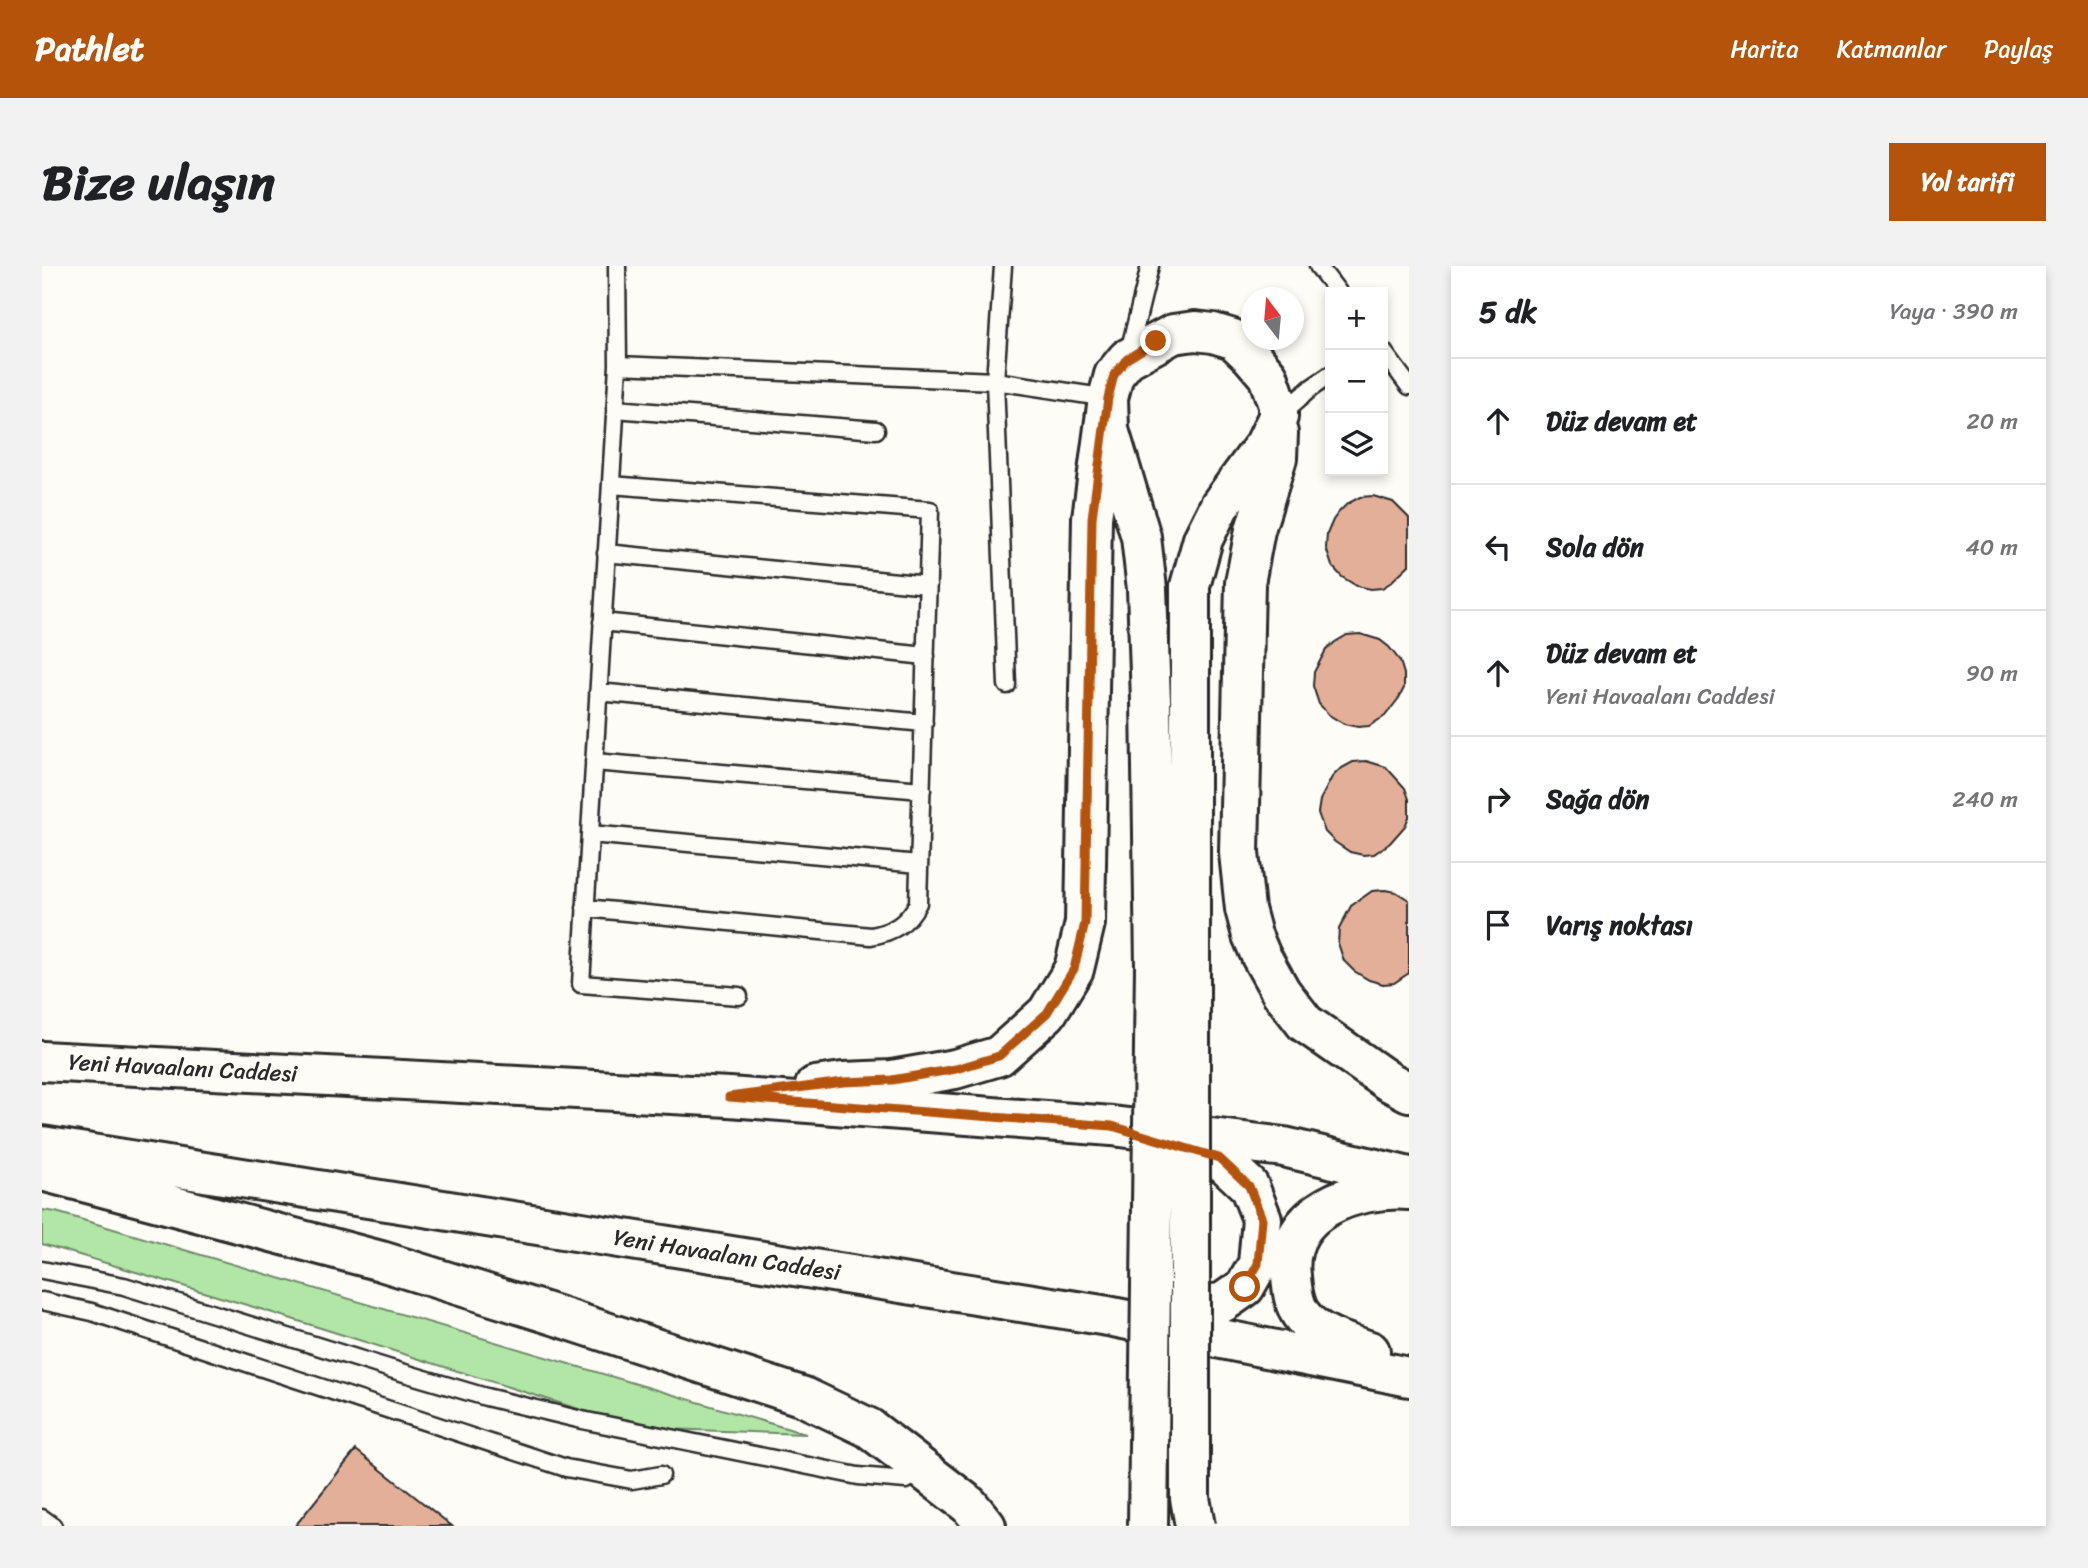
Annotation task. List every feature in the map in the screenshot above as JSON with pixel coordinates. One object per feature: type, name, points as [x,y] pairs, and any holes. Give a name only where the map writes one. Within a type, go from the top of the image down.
[{"type":"main road","points":[[729,1097],[843,1082],[892,1080],[956,1069],[999,1056],[1047,1013],[1074,969],[1085,923],[1092,518],[1108,398],[1114,375],[1127,359],[1172,334],[1195,331],[1213,332],[1233,339],[1268,376],[1278,405],[1277,458],[1255,530],[1245,583],[1239,853],[1245,909],[1252,935],[1281,992],[1304,1023],[1388,1081],[1409,1092]]},
{"type":"main road","points":[[1108,398],[1110,430],[1141,537],[1147,589],[1155,965],[1149,1526]]},
{"type":"main road","points":[[1195,1526],[1190,1498],[1189,1450],[1189,586],[1203,539],[1220,505],[1265,444],[1278,417]]},
{"type":"main road","name":"Yeni Havaalanı Caddesi","points":[[42,1061],[729,1097],[1112,1126],[1284,1147],[1409,1177]]},
{"type":"main road","points":[[1108,1316],[1222,1303],[1245,1287],[1258,1264],[1262,1219],[1249,1186],[1219,1158],[1112,1126]]},
{"type":"main road","name":"Yeni Havaalanı Caddesi","points":[[42,1146],[1108,1316],[1409,1377]]},
{"type":"main road","points":[[42,1171],[381,1261],[804,1397],[869,1428],[969,1505],[986,1526]]},
{"type":"main road","points":[[1409,1191],[1368,1192],[1330,1204],[1309,1218],[1294,1244],[1290,1267],[1292,1293],[1302,1317],[1326,1335],[1409,1365]]},
{"type":"lane","points":[[617,266],[618,365],[581,984],[739,996]]},
{"type":"lane","points":[[1003,266],[995,381],[1007,685]]},
{"type":"lane","points":[[1127,359],[1150,266]]},
{"type":"lane","points":[[1318,266],[1334,287]]},
{"type":"lane","points":[[1388,360],[1409,386]]},
{"type":"lane","points":[[618,365],[995,381],[1108,398]]},
{"type":"lane","points":[[1278,417],[1325,378]]},
{"type":"lane","points":[[615,409],[876,430]]},
{"type":"lane","points":[[585,908],[871,936],[897,928],[913,913],[918,903],[930,510],[611,485]]},
{"type":"lane","points":[[606,553],[928,585]]},
{"type":"lane","points":[[603,622],[926,656]]},
{"type":"lane","points":[[598,692],[924,723]]},
{"type":"lane","points":[[594,762],[922,790]]},
{"type":"lane","points":[[590,834],[919,864]]},
{"type":"lane","points":[[42,1270],[124,1286],[403,1373],[486,1397],[582,1420],[858,1476],[906,1480],[925,1471]]},
{"type":"lane","points":[[42,1301],[92,1312],[566,1468],[632,1480],[661,1475]]},
{"type":"lane","points":[[42,1518],[53,1526]]},
{"type":"green space","points":[[42,1210],[806,1434],[639,1428],[257,1308],[42,1244]]},
{"type":"building","points":[[1373,496],[1393,502],[1409,518],[1409,565],[1390,583],[1382,588],[1371,589],[1357,586],[1342,577],[1332,566],[1326,548],[1327,534],[1339,512],[1360,497]]},
{"type":"building","points":[[1360,634],[1380,640],[1389,647],[1400,661],[1404,688],[1385,716],[1369,726],[1358,727],[1344,724],[1329,715],[1319,704],[1313,686],[1314,672],[1326,650],[1347,635]]},
{"type":"building","points":[[1366,761],[1386,767],[1405,788],[1409,799],[1409,817],[1390,843],[1374,854],[1363,855],[1350,852],[1335,842],[1325,832],[1318,813],[1320,800],[1332,777],[1353,762]]},
{"type":"building","points":[[1372,891],[1396,892],[1409,900],[1409,973],[1394,983],[1383,984],[1354,971],[1344,961],[1338,943],[1339,929],[1351,906]]},
{"type":"building","points":[[356,1450],[452,1526],[295,1526]]},
{"type":"route","points":[[1156,341],[1127,359],[1114,375],[1108,398],[1092,518],[1085,923],[1074,969],[1047,1013],[999,1056],[956,1069],[892,1080],[843,1082],[729,1097],[1112,1126],[1219,1158],[1249,1186],[1262,1219],[1258,1264],[1245,1287]]}]
